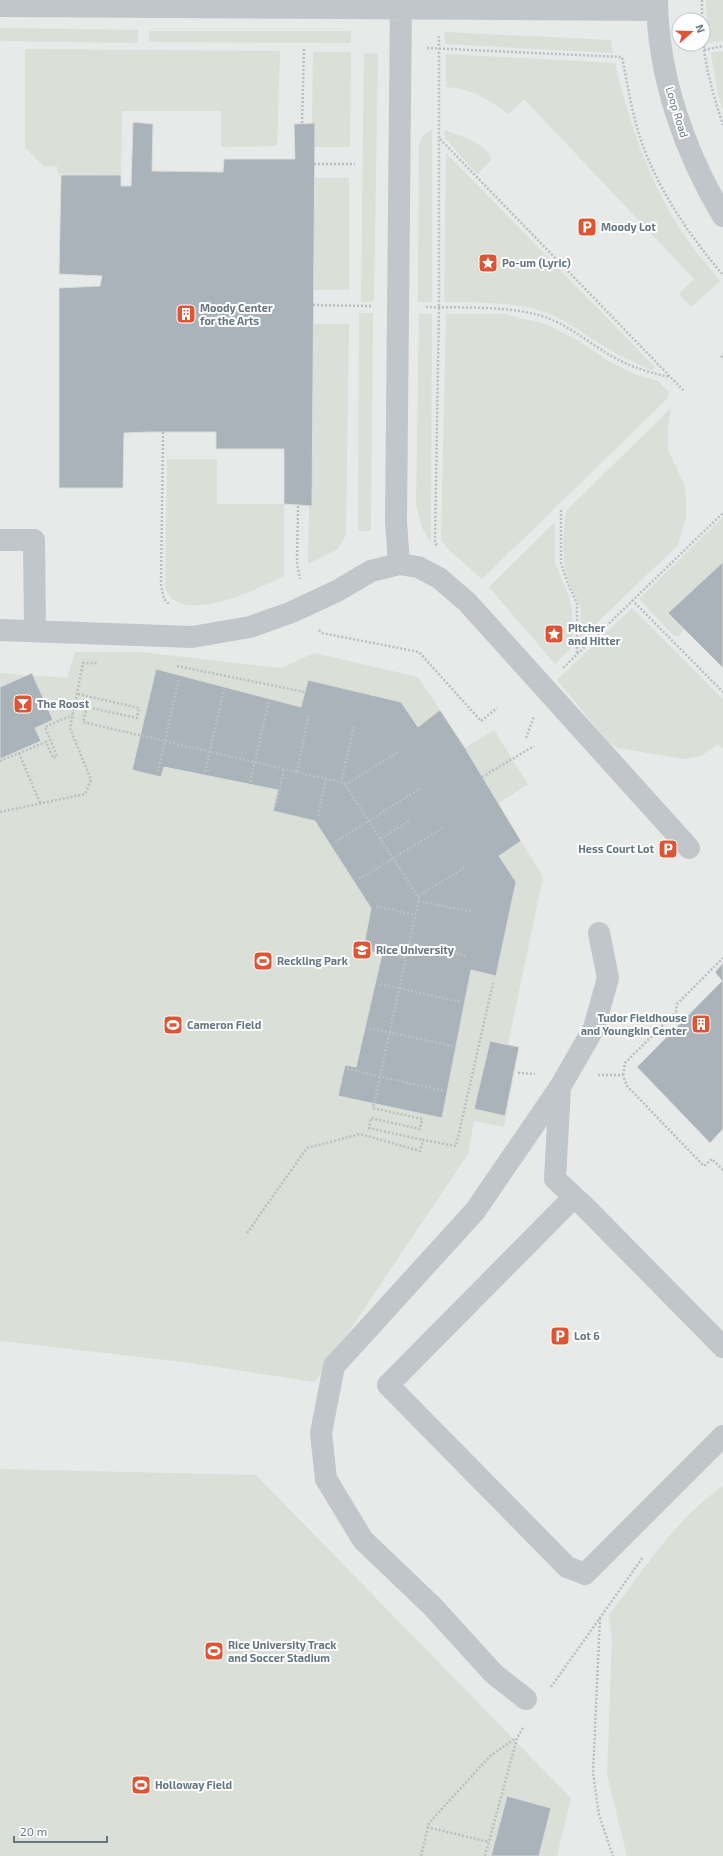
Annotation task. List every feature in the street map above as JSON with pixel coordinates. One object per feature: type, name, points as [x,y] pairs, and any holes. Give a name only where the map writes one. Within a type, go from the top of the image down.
[{"type":"lane","points":[[399,564],[396,521],[401,4]]},
{"type":"lane","points":[[0,6],[401,4],[439,9],[657,5]]},
{"type":"lane","name":"Loop Road","points":[[657,5],[661,55],[670,95],[688,146],[710,195],[723,216]]},
{"type":"lane","points":[[0,540],[34,540],[35,632]]},
{"type":"lane","points":[[0,630],[192,637],[250,627],[292,612],[337,591],[372,571],[399,564],[418,567],[439,578],[467,602],[689,848]]},
{"type":"lane","points":[[536,1696],[494,1674],[433,1607],[363,1540],[326,1479],[321,1433],[334,1366],[475,1211],[564,1081],[594,1028],[608,978],[599,933]]},
{"type":"lane","points":[[564,1081],[555,1179],[723,1347]]},
{"type":"lane","points":[[574,1197],[388,1385],[567,1567],[585,1574],[723,1436]]},
{"type":"path","points":[[702,0],[702,12]]},
{"type":"path","points":[[439,9],[439,307],[435,543],[440,548]]},
{"type":"path","points":[[711,49],[723,46]]},
{"type":"path","points":[[302,123],[304,47]]},
{"type":"path","points":[[401,48],[622,57],[630,99],[639,133],[653,169],[674,209],[699,248],[723,275]]},
{"type":"path","points":[[704,52],[713,91],[723,125]]},
{"type":"path","points":[[440,138],[684,392]]},
{"type":"path","points":[[314,164],[355,164]]},
{"type":"path","points":[[313,305],[439,307],[526,312],[550,318],[625,363],[647,372],[670,377]]},
{"type":"path","points":[[163,432],[161,585],[164,599],[170,605]]},
{"type":"path","points":[[298,506],[296,563],[300,580]]},
{"type":"path","points":[[561,510],[561,563],[568,584],[577,603],[577,655]]},
{"type":"path","points":[[544,687],[723,513]]},
{"type":"path","points":[[632,600],[723,692]]},
{"type":"path","points":[[316,628],[322,633],[419,652],[481,721],[496,708]]},
{"type":"path","points":[[0,812],[85,794],[91,780],[70,728],[83,664],[98,663]]},
{"type":"path","points":[[171,665],[305,692]]},
{"type":"path","points":[[158,772],[179,678]]},
{"type":"path","points":[[205,772],[224,689]]},
{"type":"path","points":[[78,694],[139,708],[136,718],[87,707],[83,722],[297,772],[345,785],[418,896],[373,1108],[422,1119],[420,1129],[371,1118],[369,1128],[456,1146],[493,983]]},
{"type":"path","points":[[250,782],[269,701]]},
{"type":"path","points":[[297,772],[309,714]]},
{"type":"path","points":[[0,761],[46,742],[53,758],[58,756],[45,727],[73,715]]},
{"type":"path","points":[[341,783],[354,726]]},
{"type":"path","points":[[482,777],[534,746]]},
{"type":"path","points":[[345,785],[400,751]]},
{"type":"path","points":[[19,753],[40,803]]},
{"type":"path","points":[[276,807],[284,769]]},
{"type":"path","points":[[318,816],[326,779]]},
{"type":"path","points":[[335,842],[421,788]]},
{"type":"path","points":[[380,839],[409,822]]},
{"type":"path","points":[[359,879],[444,828]]},
{"type":"path","points":[[418,896],[466,867]]},
{"type":"path","points":[[418,901],[474,912]]},
{"type":"path","points":[[376,906],[415,915]]},
{"type":"path","points":[[409,943],[467,956]]},
{"type":"path","points":[[368,949],[406,958]]},
{"type":"path","points":[[723,958],[677,1004],[676,1012],[625,1063],[623,1076],[627,1086],[704,1166],[712,1159],[723,1170]]},
{"type":"path","points":[[380,984],[461,1002]]},
{"type":"path","points":[[369,1028],[452,1046]]},
{"type":"path","points":[[347,1069],[444,1091]]},
{"type":"path","points":[[518,1074],[564,1081],[623,1076]]},
{"type":"path","points":[[247,1233],[307,1148],[360,1134],[420,1151],[423,1140]]},
{"type":"path","points":[[536,1696],[600,1617],[645,1554]]},
{"type":"path","points":[[600,1617],[594,1773],[599,1815],[613,1856]]},
{"type":"path","points":[[421,1856],[429,1823],[490,1756],[516,1738],[485,1856]]},
{"type":"path","points":[[428,1827],[489,1842]]},
{"type":"shaded area","name":"Rice University","points":[[0,0],[723,0],[723,1856],[0,1856]]},
{"type":"shaded area","points":[[706,0],[723,0],[723,41],[711,43],[711,12],[707,12]]},
{"type":"shaded area","points":[[0,28],[138,30],[138,43],[0,41]]},
{"type":"shaded area","points":[[149,31],[351,31],[351,43],[149,42]]},
{"type":"shaded area","points":[[444,32],[611,40],[613,53],[445,44]]},
{"type":"shaded area","points":[[25,49],[280,51],[277,146],[221,147],[221,111],[122,111],[121,175],[58,174],[57,166],[45,167],[25,148]]},
{"type":"shaded area","points":[[723,51],[723,109],[718,95],[711,53]]},
{"type":"shaded area","points":[[313,52],[351,52],[350,147],[314,147],[312,123]]},
{"type":"shaded area","points":[[364,53],[378,54],[374,300],[372,302],[361,302]]},
{"type":"shaded area","points":[[446,54],[615,63],[635,134],[654,181],[677,224],[694,250],[720,281],[691,307],[679,294],[694,279],[524,99],[509,114],[472,92],[446,87]]},
{"type":"shaded area","points":[[432,129],[432,302],[418,302],[419,145],[423,135]]},
{"type":"shaded area","points":[[444,130],[464,137],[479,145],[489,155],[491,160],[477,174],[445,138]]},
{"type":"shaded area","points":[[446,153],[655,367],[655,369],[651,370],[622,356],[569,324],[554,316],[535,309],[522,306],[483,303],[444,302]]},
{"type":"shaded area","points":[[314,178],[349,178],[349,290],[314,290]]},
{"type":"shaded area","points":[[359,313],[373,313],[371,531],[358,531]]},
{"type":"shaded area","points":[[419,314],[432,314],[431,542],[422,528],[416,505]]},
{"type":"shaded area","points":[[446,314],[504,314],[546,324],[579,341],[607,360],[634,374],[658,381],[669,392],[668,398],[482,579],[450,551],[441,540]]},
{"type":"shaded area","points":[[313,324],[349,324],[346,535],[338,549],[308,564],[309,506],[312,506]]},
{"type":"shaded area","points":[[671,408],[668,428],[668,450],[684,484],[686,498],[686,517],[678,545],[580,639],[581,609],[568,580],[564,562],[563,539],[566,511]]},
{"type":"shaded area","points":[[167,459],[217,459],[217,504],[284,504],[284,576],[257,589],[220,602],[202,605],[186,605],[173,599],[165,588]]},
{"type":"shaded area","points":[[723,517],[723,562],[668,613],[684,629],[679,636],[674,636],[639,599]]},
{"type":"shaded area","points":[[555,522],[555,563],[569,596],[572,609],[573,646],[555,664],[489,587]]},
{"type":"shaded area","points":[[632,608],[723,699],[723,749],[718,744],[701,756],[684,759],[618,748],[609,743],[557,680]]},
{"type":"shaded area","name":"Reckling Park","points":[[75,652],[141,652],[281,668],[314,653],[418,677],[465,748],[494,730],[528,784],[498,804],[543,877],[508,1044],[519,1047],[504,1127],[474,1121],[468,1154],[315,1382],[184,1362],[0,1341],[0,673],[67,678]]},
{"type":"shaded area","name":"Rice University Track and Soccer Stadium","points":[[0,1469],[256,1475],[571,1798],[557,1856],[0,1856]]},
{"type":"shaded area","points":[[723,1486],[723,1856],[627,1856],[607,1775],[612,1640],[609,1615],[647,1563],[675,1529],[690,1513]]},
{"type":"building","name":"Moody Center for the Arts","points":[[133,122],[153,124],[152,171],[223,172],[224,159],[295,159],[294,124],[315,123],[312,506],[284,504],[284,449],[216,449],[216,432],[124,433],[123,488],[59,488],[59,288],[100,286],[102,276],[59,274],[61,175],[121,175],[121,186],[131,186]]},
{"type":"building","points":[[723,562],[723,668],[668,613]]},
{"type":"building","points":[[156,669],[301,707],[308,680],[401,702],[418,727],[440,710],[465,748],[521,841],[499,856],[516,882],[496,976],[471,970],[442,1118],[338,1096],[345,1065],[356,1067],[382,954],[363,950],[371,908],[315,821],[273,811],[278,790],[164,767],[161,777],[132,770]]},
{"type":"building","name":"The Roost","points":[[32,673],[53,720],[35,728],[41,741],[0,759],[0,687]]},
{"type":"building","name":"Tudor Fieldhouse and Youngkin Center","points":[[723,963],[723,1129],[710,1143],[637,1067],[722,981],[715,972]]},
{"type":"building","points":[[490,1041],[519,1047],[505,1116],[474,1109]]},
{"type":"building","points":[[507,1796],[551,1808],[539,1856],[491,1856]]},
{"type":"place","name":"Moody Lot","points":[[587,227]]},
{"type":"place","name":"Po-um (Lyric)","points":[[488,263]]},
{"type":"place","name":"Moody Center for the Arts","points":[[186,314]]},
{"type":"place","name":"Pitcher and Hitter","points":[[554,634]]},
{"type":"place","name":"The Roost","points":[[23,704]]},
{"type":"place","name":"Hess Court Lot","points":[[668,849]]},
{"type":"place","name":"Rice University","points":[[362,950]]},
{"type":"place","name":"Reckling Park","points":[[263,961]]},
{"type":"place","name":"Tudor Fieldhouse and Youngkin Center","points":[[701,1024]]},
{"type":"place","name":"Cameron Field","points":[[173,1025]]},
{"type":"place","name":"Lot 6","points":[[560,1336]]},
{"type":"place","name":"Rice University Track and Soccer Stadium","points":[[214,1651]]},
{"type":"place","name":"Holloway Field","points":[[141,1785]]}]
